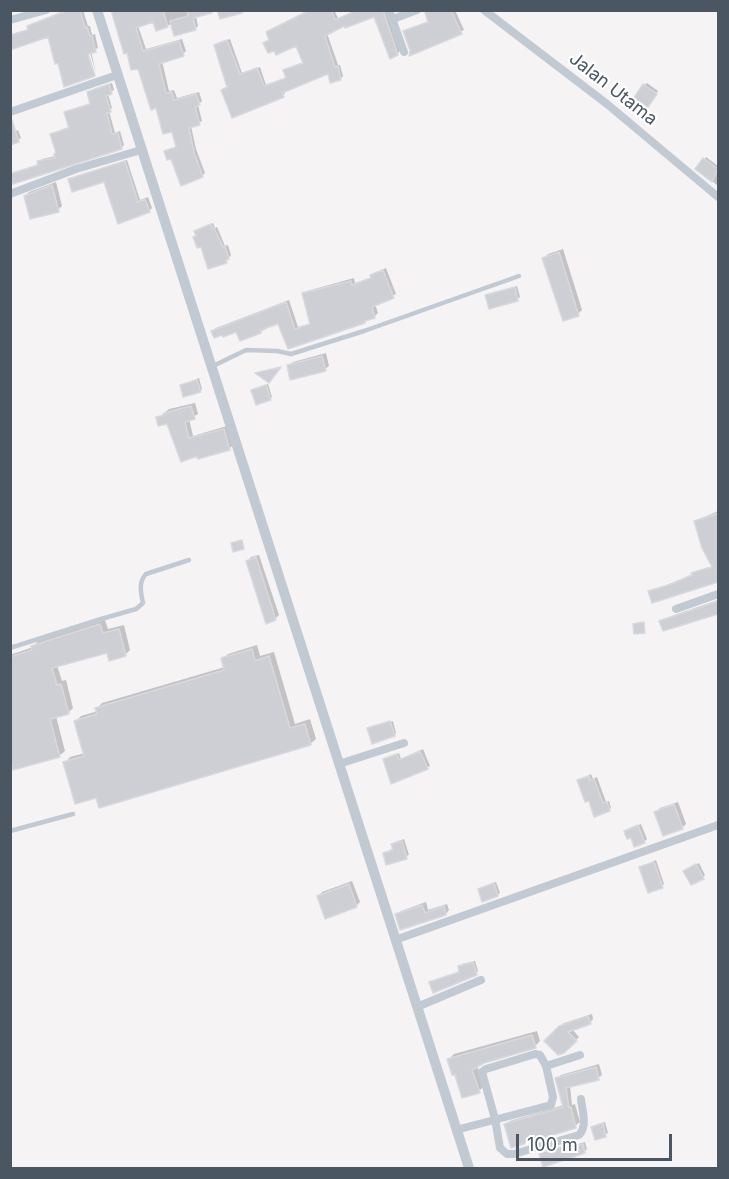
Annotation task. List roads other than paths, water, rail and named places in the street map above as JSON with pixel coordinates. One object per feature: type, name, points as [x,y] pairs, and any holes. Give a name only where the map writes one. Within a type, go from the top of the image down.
[{"type":"street","points":[[10,20],[46,10]]},
{"type":"street","points":[[97,10],[469,1168]]},
{"type":"street","points":[[404,52],[391,15],[417,10]]},
{"type":"street","name":"Jalan Utama","points":[[484,10],[607,104],[718,197]]},
{"type":"street","points":[[10,112],[117,75]]},
{"type":"street","points":[[10,194],[76,169],[141,150]]},
{"type":"street","points":[[676,609],[718,594]]},
{"type":"street","points":[[339,764],[404,743]]},
{"type":"street","points":[[395,940],[718,825]]},
{"type":"street","points":[[417,1007],[482,981]]},
{"type":"street","points":[[456,1130],[495,1119],[551,1105],[553,1097],[546,1066],[540,1054],[535,1054],[482,1072],[495,1119],[500,1148],[507,1154],[514,1154],[579,1135],[583,1132],[584,1125],[581,1099]]},
{"type":"street","points":[[546,1066],[580,1055]]},
{"type":"lane","points":[[211,367],[246,350],[291,354],[519,276]]},
{"type":"lane","points":[[10,648],[136,609],[142,603],[140,582],[146,574],[189,560]]},
{"type":"lane","points":[[10,831],[73,814]]}]
